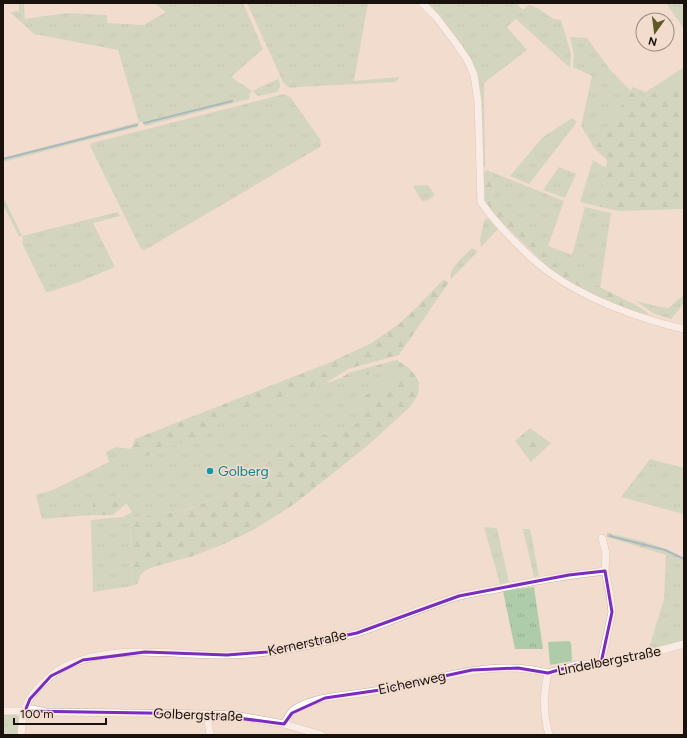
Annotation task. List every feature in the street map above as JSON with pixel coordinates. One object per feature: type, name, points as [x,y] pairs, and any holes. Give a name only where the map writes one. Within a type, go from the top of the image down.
[{"type":"street","points":[[422,3],[436,17],[458,46],[468,61],[474,75],[478,102],[481,202],[491,215],[535,260],[550,272],[574,287],[597,299],[626,311],[654,321],[684,329]]},
{"type":"street","points":[[601,663],[612,612],[605,572],[606,553],[602,538]]},
{"type":"street","name":"Kernerstraße","points":[[21,735],[25,707],[30,699],[51,676],[65,667],[83,660],[117,653],[144,652],[227,655],[268,652],[310,645],[357,633],[459,596],[569,575],[605,572]]},
{"type":"street","name":"Lindelbergstraße","points":[[548,735],[544,706],[548,673],[576,665],[620,661],[684,644]]},
{"type":"street","name":"Eichenweg","points":[[284,724],[293,710],[308,703],[325,698],[380,690],[472,670],[518,668],[548,673]]},
{"type":"street","name":"Golbergstraße","points":[[3,711],[25,711],[32,709],[46,712],[234,715],[284,724],[322,735]]},
{"type":"street","points":[[207,714],[210,735]]},
{"type":"highlighted area","points":[[605,571],[612,612],[601,663],[576,665],[548,673],[518,668],[472,670],[380,690],[325,698],[292,713],[284,724],[207,714],[25,711],[30,699],[51,676],[83,660],[145,652],[227,655],[267,652],[357,633],[459,596],[569,575]]},
{"type":"green space","points":[[19,3],[24,3],[25,19],[66,13],[107,15],[107,23],[144,25],[166,12],[154,3],[243,3],[263,49],[231,77],[252,91],[249,94],[249,99],[145,126],[142,122],[139,122],[118,50],[34,34],[10,12],[19,11]]},
{"type":"green space","points":[[247,3],[368,3],[354,81],[399,77],[398,80],[395,82],[293,88],[288,87],[283,82]]},
{"type":"green space","points":[[426,3],[516,3],[523,10],[528,5],[533,6],[552,18],[561,20],[571,54],[570,68],[516,19],[507,27],[527,50],[484,83],[485,167],[482,164],[481,97],[477,75]]},
{"type":"green space","points":[[666,3],[679,3],[684,5],[684,29],[675,16],[675,12],[672,12]]},
{"type":"green space","points":[[570,37],[587,38],[611,71],[631,91],[632,87],[646,92],[684,67],[684,74],[677,78],[666,89],[646,96],[617,111],[595,149],[581,126],[592,76],[573,67],[574,55]]},
{"type":"green space","points":[[684,74],[684,209],[620,211],[600,207],[607,160],[595,149],[617,111],[631,93],[646,96],[666,89],[677,78]]},
{"type":"green space","points":[[278,79],[280,84],[280,88],[278,90],[271,93],[258,96],[252,91]]},
{"type":"green space","points":[[284,94],[290,97],[320,139],[320,147],[145,250],[141,249],[90,146],[92,143]]},
{"type":"green space","points":[[572,118],[577,122],[529,184],[510,176],[543,137]]},
{"type":"green space","points":[[139,122],[138,127],[3,162],[3,158]]},
{"type":"green space","points":[[593,160],[606,168],[600,207],[580,202]]},
{"type":"green space","points":[[559,167],[576,174],[565,198],[543,190]]},
{"type":"green space","points":[[487,170],[491,172],[494,197],[499,209],[559,267],[634,304],[648,313],[646,316],[598,297],[551,270],[493,214],[484,203],[482,173]]},
{"type":"green space","points":[[491,172],[564,201],[548,246],[572,255],[585,207],[611,213],[600,288],[559,267],[499,209],[494,197]]},
{"type":"green space","points":[[428,185],[435,195],[428,200],[423,201],[413,186]]},
{"type":"green space","points":[[3,196],[22,236],[19,236],[3,205]]},
{"type":"green space","points":[[118,212],[120,216],[93,223],[115,267],[79,282],[49,292],[46,292],[22,243],[22,236]]},
{"type":"green space","points":[[488,218],[500,227],[481,247],[480,239],[484,221]]},
{"type":"green space","points":[[472,248],[478,251],[451,279],[454,266]]},
{"type":"green space","points":[[443,280],[449,282],[399,355],[348,369],[326,383],[221,416],[208,433],[147,456],[134,457],[131,449],[135,439],[331,362],[370,344],[400,323]]},
{"type":"green space","points":[[684,295],[684,303],[671,319],[653,313],[636,301],[668,308]]},
{"type":"green space","points":[[397,360],[409,368],[415,375],[419,382],[418,395],[410,407],[366,447],[293,505],[253,530],[224,544],[193,556],[144,571],[140,576],[138,583],[132,586],[130,519],[186,510],[259,481],[288,464],[265,464],[264,455],[363,421],[362,396],[398,380],[394,371],[339,379],[351,372]]},
{"type":"green space","points":[[394,370],[398,380],[362,396],[363,421],[264,455],[288,464],[259,481],[185,510],[130,519],[132,586],[93,592],[91,520],[123,517],[132,512],[121,494],[94,503],[93,515],[42,519],[36,495],[53,490],[109,462],[106,452],[116,447],[131,449],[134,457],[208,433],[220,416],[339,379]]},
{"type":"green space","points":[[530,428],[551,443],[531,462],[515,441]]},
{"type":"green space","points":[[650,459],[684,468],[684,514],[621,497]]},
{"type":"green space","points":[[121,494],[127,503],[113,515],[93,515],[93,503]]},
{"type":"green space","points":[[484,527],[497,528],[509,582],[500,584]]},
{"type":"green space","points":[[523,529],[530,529],[539,576],[534,577]]},
{"type":"green space","points":[[607,533],[637,540],[675,553],[684,558],[684,566],[666,555],[607,537]]},
{"type":"green space","points":[[666,555],[684,566],[684,641],[648,651],[664,599]]},
{"type":"green space","points":[[534,587],[543,649],[515,649],[503,591]]},
{"type":"green space","points":[[569,641],[571,643],[572,661],[550,665],[548,642]]},
{"type":"green space","points":[[3,714],[16,715],[20,718],[19,735],[3,735]]},
{"type":"waterway","points":[[144,123],[232,101]]},
{"type":"waterway","points":[[3,159],[137,125]]},
{"type":"waterway","points":[[610,536],[665,550],[684,559]]},
{"type":"place","name":"Golberg","points":[[210,471]]}]
